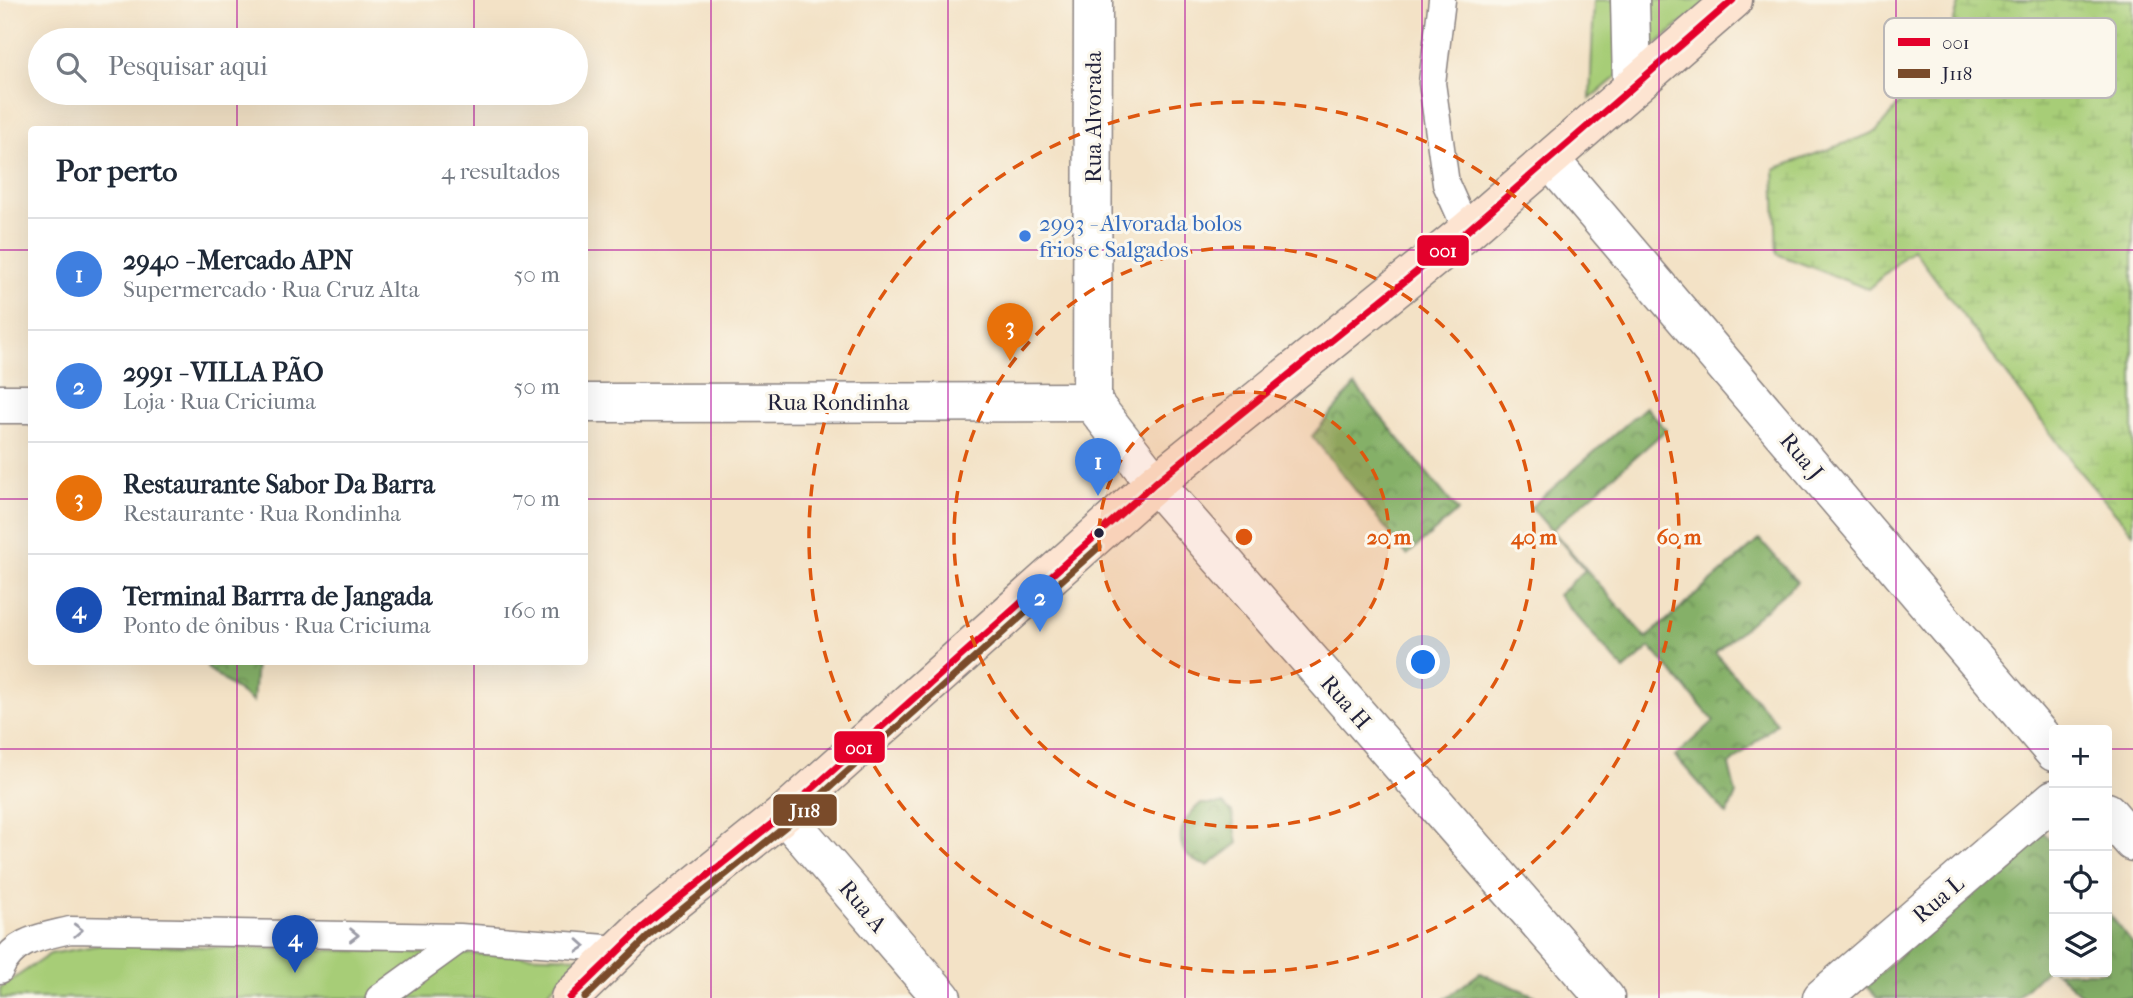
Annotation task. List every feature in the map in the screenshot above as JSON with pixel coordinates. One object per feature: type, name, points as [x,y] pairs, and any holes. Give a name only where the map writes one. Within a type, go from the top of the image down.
[{"type":"main road","points":[[570,998],[643,927],[784,814],[1155,483],[1551,161],[1632,85],[1733,0]]},
{"type":"street","name":"Rua Alvorada","points":[[1092,402],[1093,0]]},
{"type":"street","points":[[1630,0],[1632,85]]},
{"type":"street","name":"Rua J","points":[[1551,161],[2049,746]]},
{"type":"street","name":"Rua Rondinha","points":[[588,403],[1092,402]]},
{"type":"street","name":"Rua H","points":[[1092,402],[1155,483],[1605,998]]},
{"type":"street","points":[[0,404],[28,404]]},
{"type":"street","name":"Rua L","points":[[1822,998],[2049,803]]},
{"type":"street","name":"Rua A","points":[[784,814],[942,998]]},
{"type":"street","points":[[2112,818],[2133,842]]},
{"type":"lane","points":[[1441,0],[1432,83],[1446,184],[1467,231]]},
{"type":"lane","points":[[6,959],[32,939],[70,930],[462,938],[620,949]]},
{"type":"lane","points":[[379,998],[462,938]]},
{"type":"green space","points":[[1594,0],[1709,0],[1590,99]]},
{"type":"green space","points":[[1960,0],[2133,0],[2133,533],[2079,471],[1913,249],[1868,289],[1777,254],[1774,169],[1876,132],[1904,98],[2116,98],[2116,18],[1955,18]]},
{"type":"green space","points":[[1355,385],[1458,511],[1407,555],[1312,436]]},
{"type":"green space","points":[[1646,407],[1666,430],[1552,530],[1646,638],[1760,539],[1797,582],[1715,653],[1777,723],[1729,765],[1736,794],[1727,815],[1675,756],[1714,721],[1650,647],[1624,670],[1558,595],[1585,570],[1531,507]]},
{"type":"green space","points":[[208,665],[256,665],[253,702],[207,668]]},
{"type":"green space","points":[[1200,804],[1223,804],[1232,813],[1238,843],[1208,866],[1188,855],[1181,839],[1185,821]]},
{"type":"green space","points":[[2040,828],[2049,840],[2049,967],[2016,998],[1877,998],[1866,986]]},
{"type":"green space","points":[[2112,917],[2133,944],[2133,998],[2085,998],[2062,977],[2112,977]]},
{"type":"green space","points":[[105,944],[581,957],[543,998],[0,998],[0,988],[50,954]]},
{"type":"green space","points":[[1480,973],[1536,996],[1446,998]]},
{"type":"transit line","name":"001","points":[[570,998],[643,927],[784,814],[1155,483],[1467,231],[1733,0]]},
{"type":"transit line","name":"J118","points":[[585,998],[650,935],[791,822],[1099,547]]},
{"type":"place","name":"2993 - Alvorada bolos frios e Salgados","points":[[1025,236]]},
{"type":"place","name":"Restaurante Sabor Da Barra","points":[[1010,361]]},
{"type":"place","name":"2940 - Mercado APN","points":[[1098,496]]},
{"type":"place","name":"2991 - VILLA PÃO","points":[[1040,632]]},
{"type":"place","name":"Terminal Barrra de Jangada","points":[[295,973]]}]
